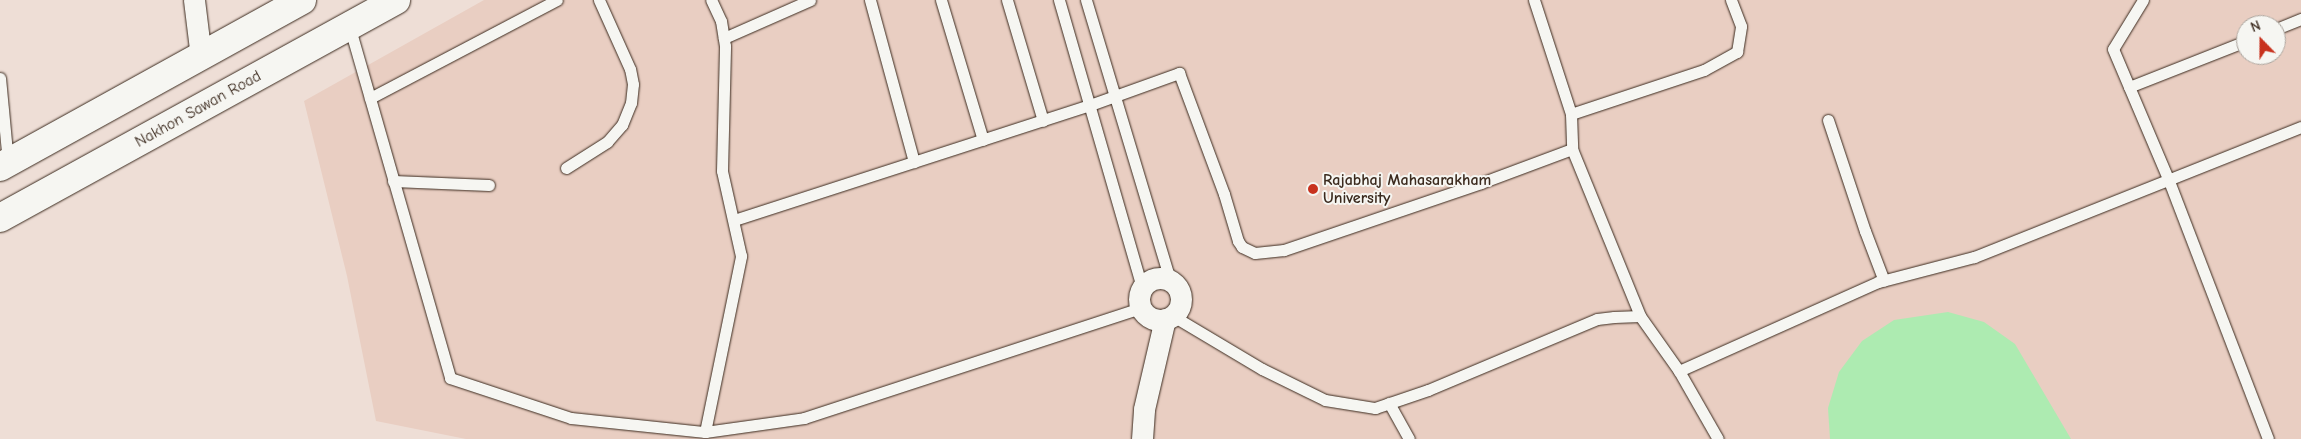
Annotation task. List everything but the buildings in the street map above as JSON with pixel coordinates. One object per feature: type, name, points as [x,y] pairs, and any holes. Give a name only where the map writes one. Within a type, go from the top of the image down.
[{"type":"main road","points":[[4,165],[302,0]]},
{"type":"main road","name":"Nakhon Sawan Road","points":[[0,218],[396,0]]},
{"type":"street","points":[[194,0],[201,57]]},
{"type":"street","points":[[1142,439],[1144,408],[1169,318],[1178,310],[1181,299],[1180,291],[1170,280],[1158,277],[1147,282],[1142,287],[1139,294],[1140,308],[1151,318],[1169,318]]},
{"type":"lane","points":[[370,98],[557,0]]},
{"type":"lane","points":[[566,168],[608,142],[622,125],[631,103],[633,84],[630,69],[599,0]]},
{"type":"lane","points":[[705,432],[741,256],[734,220],[723,184],[721,161],[724,38],[721,21],[711,0]]},
{"type":"lane","points":[[724,38],[810,0]]},
{"type":"lane","points":[[870,0],[914,162]]},
{"type":"lane","points":[[941,0],[983,140]]},
{"type":"lane","points":[[1007,0],[1043,121]]},
{"type":"lane","points":[[1059,0],[1142,287]]},
{"type":"lane","points":[[1086,0],[1170,280]]},
{"type":"lane","points":[[1534,0],[1571,114],[1572,149],[1640,316],[1679,371],[1718,439]]},
{"type":"lane","points":[[1571,114],[1704,70],[1737,52],[1741,26],[1731,0]]},
{"type":"lane","points":[[2143,0],[2113,49],[2169,180],[2268,439]]},
{"type":"lane","points":[[2286,25],[2301,19]]},
{"type":"lane","points":[[349,25],[450,378],[571,418],[705,432],[804,418],[1140,308]]},
{"type":"lane","points":[[2129,87],[2236,45]]},
{"type":"lane","points":[[734,220],[1043,121],[1179,73],[1224,194],[1238,241],[1242,247],[1255,253],[1284,250],[1481,183],[1572,149]]},
{"type":"lane","points":[[0,78],[4,165]]},
{"type":"lane","points":[[1828,120],[1865,232],[1884,281]]},
{"type":"lane","points":[[1679,371],[1798,316],[1884,281],[1974,257],[2301,127]]},
{"type":"lane","points":[[393,181],[489,185]]},
{"type":"lane","points":[[1169,318],[1262,369],[1325,400],[1375,408],[1428,390],[1597,320],[1640,316]]},
{"type":"lane","points":[[1389,404],[1409,439]]},
{"type":"shaded area","name":"Rajabhaj Mahasarakham University","points":[[484,0],[2301,0],[2301,439],[466,439],[376,421],[347,276],[304,101]]},
{"type":"green space","points":[[1948,312],[1984,322],[2015,344],[2071,439],[1830,439],[1828,408],[1839,372],[1862,341],[1894,320]]},
{"type":"place","name":"Rajabhaj Mahasarakham University","points":[[1313,189]]}]
